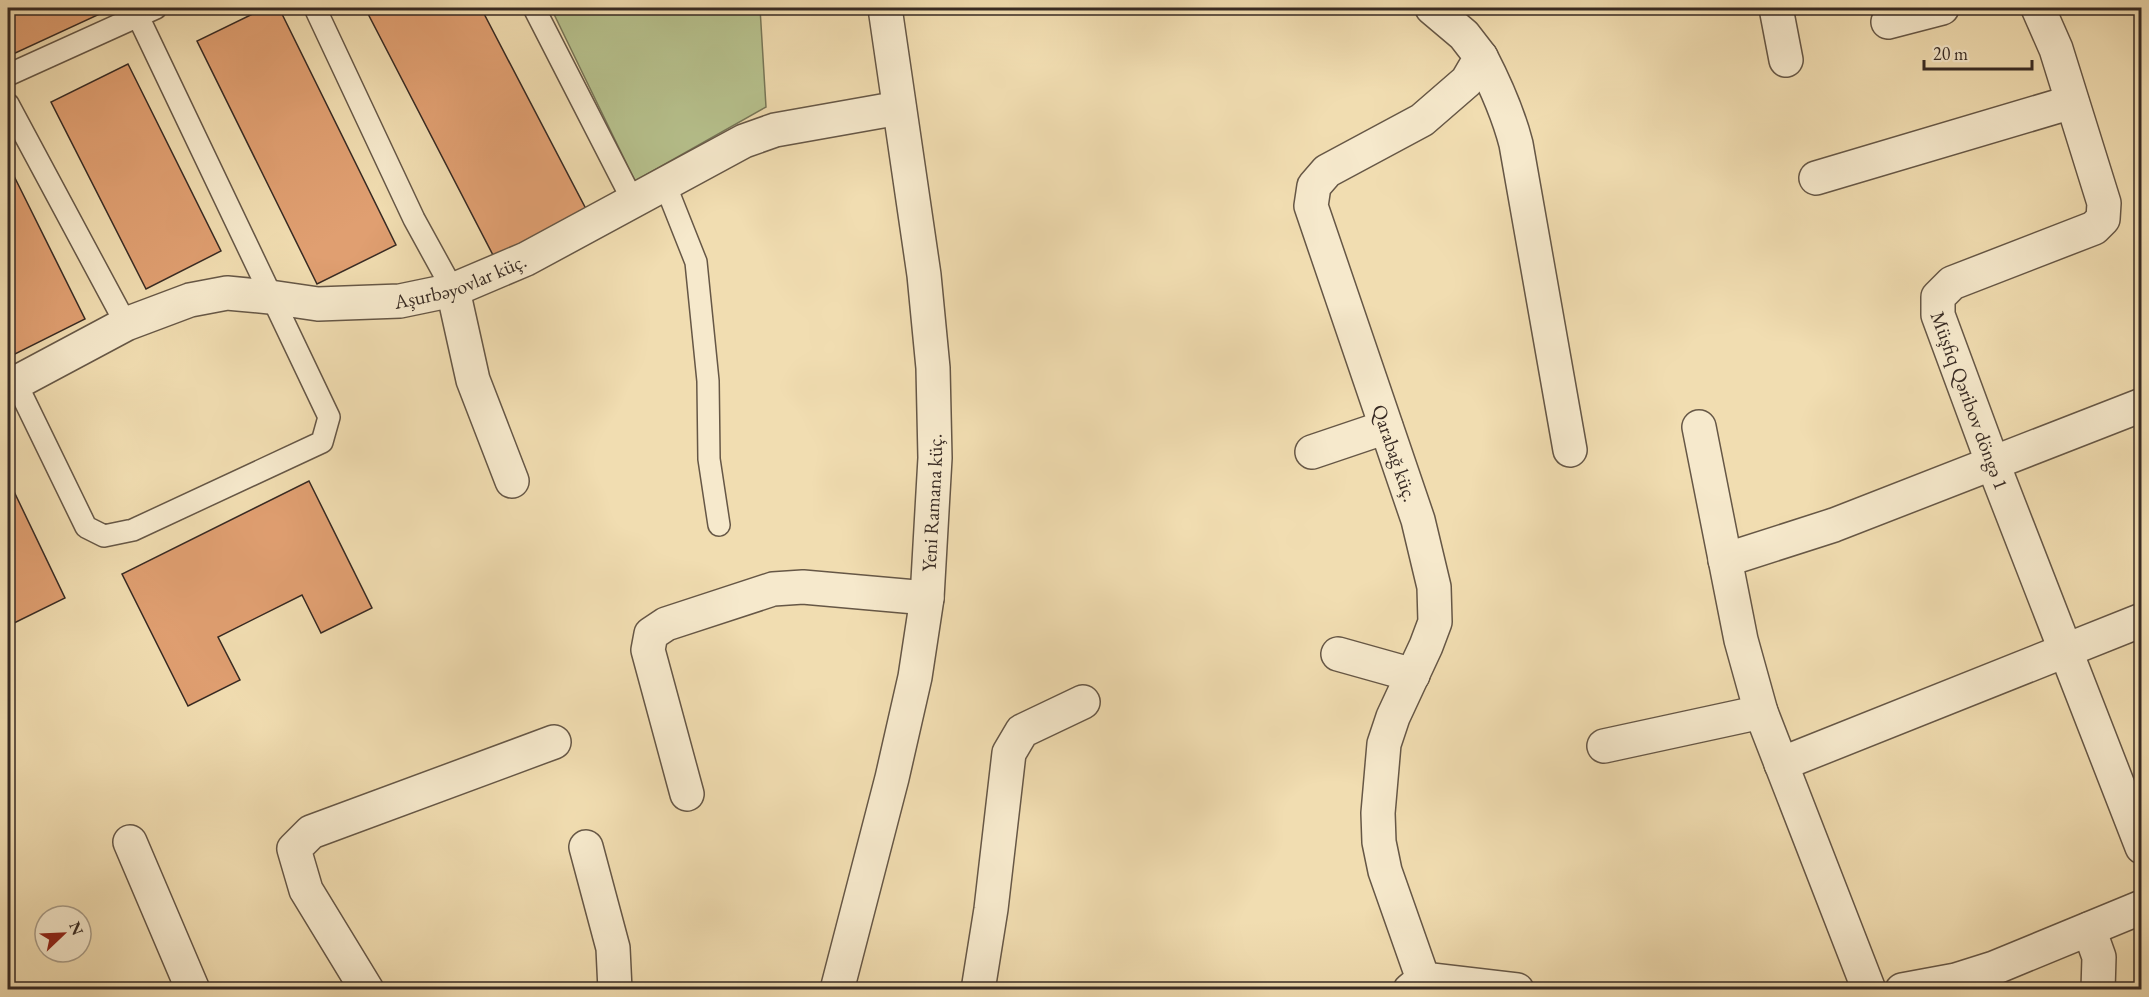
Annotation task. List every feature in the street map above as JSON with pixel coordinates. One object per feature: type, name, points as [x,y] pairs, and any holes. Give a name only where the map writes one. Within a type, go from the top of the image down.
[{"type":"street","name":"Yeni Ramana küç.","points":[[837,990],[892,778],[915,677],[927,598],[935,458],[933,368],[924,275],[885,8]]},
{"type":"street","points":[[1776,8],[1786,60]]},
{"type":"street","points":[[1888,22],[1942,8]]},
{"type":"street","name":"Müşfiq Qəribov döngə 1","points":[[2038,8],[2056,49],[2104,203],[2103,219],[2094,228],[1952,283],[1938,297],[1938,315],[1993,464],[2142,847]]},
{"type":"street","points":[[1445,11],[1481,57],[1505,108],[1516,144],[1570,450]]},
{"type":"street","name":"Qarabağ küç.","points":[[1416,984],[1384,871],[1379,842],[1378,813],[1384,744],[1393,717],[1436,622],[1434,587],[1418,520],[1311,206],[1314,186],[1328,171],[1422,120],[1467,81],[1481,57]]},
{"type":"street","points":[[1816,178],[2072,102]]},
{"type":"street","name":"Aşurbəyovlar küç.","points":[[12,385],[126,324],[190,300],[227,293],[329,304],[400,301],[453,290],[526,259],[744,141],[775,130],[899,108]]},
{"type":"street","points":[[453,290],[473,380],[512,481]]},
{"type":"street","points":[[1725,560],[1834,525],[2142,405]]},
{"type":"street","points":[[1311,452],[1386,427]]},
{"type":"street","points":[[1699,428],[1741,640],[1761,712],[1869,990]]},
{"type":"street","points":[[687,794],[648,650],[651,634],[666,624],[773,589],[803,587],[927,598]]},
{"type":"street","points":[[1780,764],[2142,620]]},
{"type":"street","points":[[1338,654],[1413,675]]},
{"type":"street","points":[[978,990],[991,909],[1009,753],[1023,731],[1083,702]]},
{"type":"street","points":[[1604,747],[1761,712]]},
{"type":"street","points":[[367,990],[306,890],[294,849],[311,832],[554,742]]},
{"type":"street","points":[[130,842],[194,990]]},
{"type":"street","points":[[586,847],[613,948],[615,990]]},
{"type":"street","points":[[1902,990],[1956,980],[1994,968],[2142,907]]},
{"type":"street","points":[[2089,929],[2100,957],[2098,990]]},
{"type":"street","points":[[1416,984],[1517,990]]},
{"type":"lane","points":[[315,8],[414,219],[453,290]]},
{"type":"lane","points":[[534,8],[633,201]]},
{"type":"lane","points":[[8,75],[143,11],[270,297],[329,417],[322,442],[133,530],[104,536],[86,527],[12,385]]},
{"type":"lane","points":[[8,104],[126,324]]},
{"type":"lane","points":[[665,184],[696,262],[708,381],[709,459],[719,525]]},
{"type":"green space","points":[[551,8],[760,8],[766,107],[635,181]]},
{"type":"building","points":[[8,8],[99,8],[102,13],[11,55],[8,47]]},
{"type":"building","points":[[265,8],[279,8],[396,245],[317,284],[197,41]]},
{"type":"building","points":[[365,8],[481,8],[586,209],[494,257]]},
{"type":"building","points":[[128,64],[221,251],[146,289],[51,102]]},
{"type":"building","points":[[8,164],[85,319],[9,357],[8,354]]},
{"type":"building","points":[[8,479],[65,598],[8,626]]},
{"type":"building","points":[[309,481],[372,608],[321,633],[302,595],[218,637],[240,680],[188,706],[122,574]]}]
